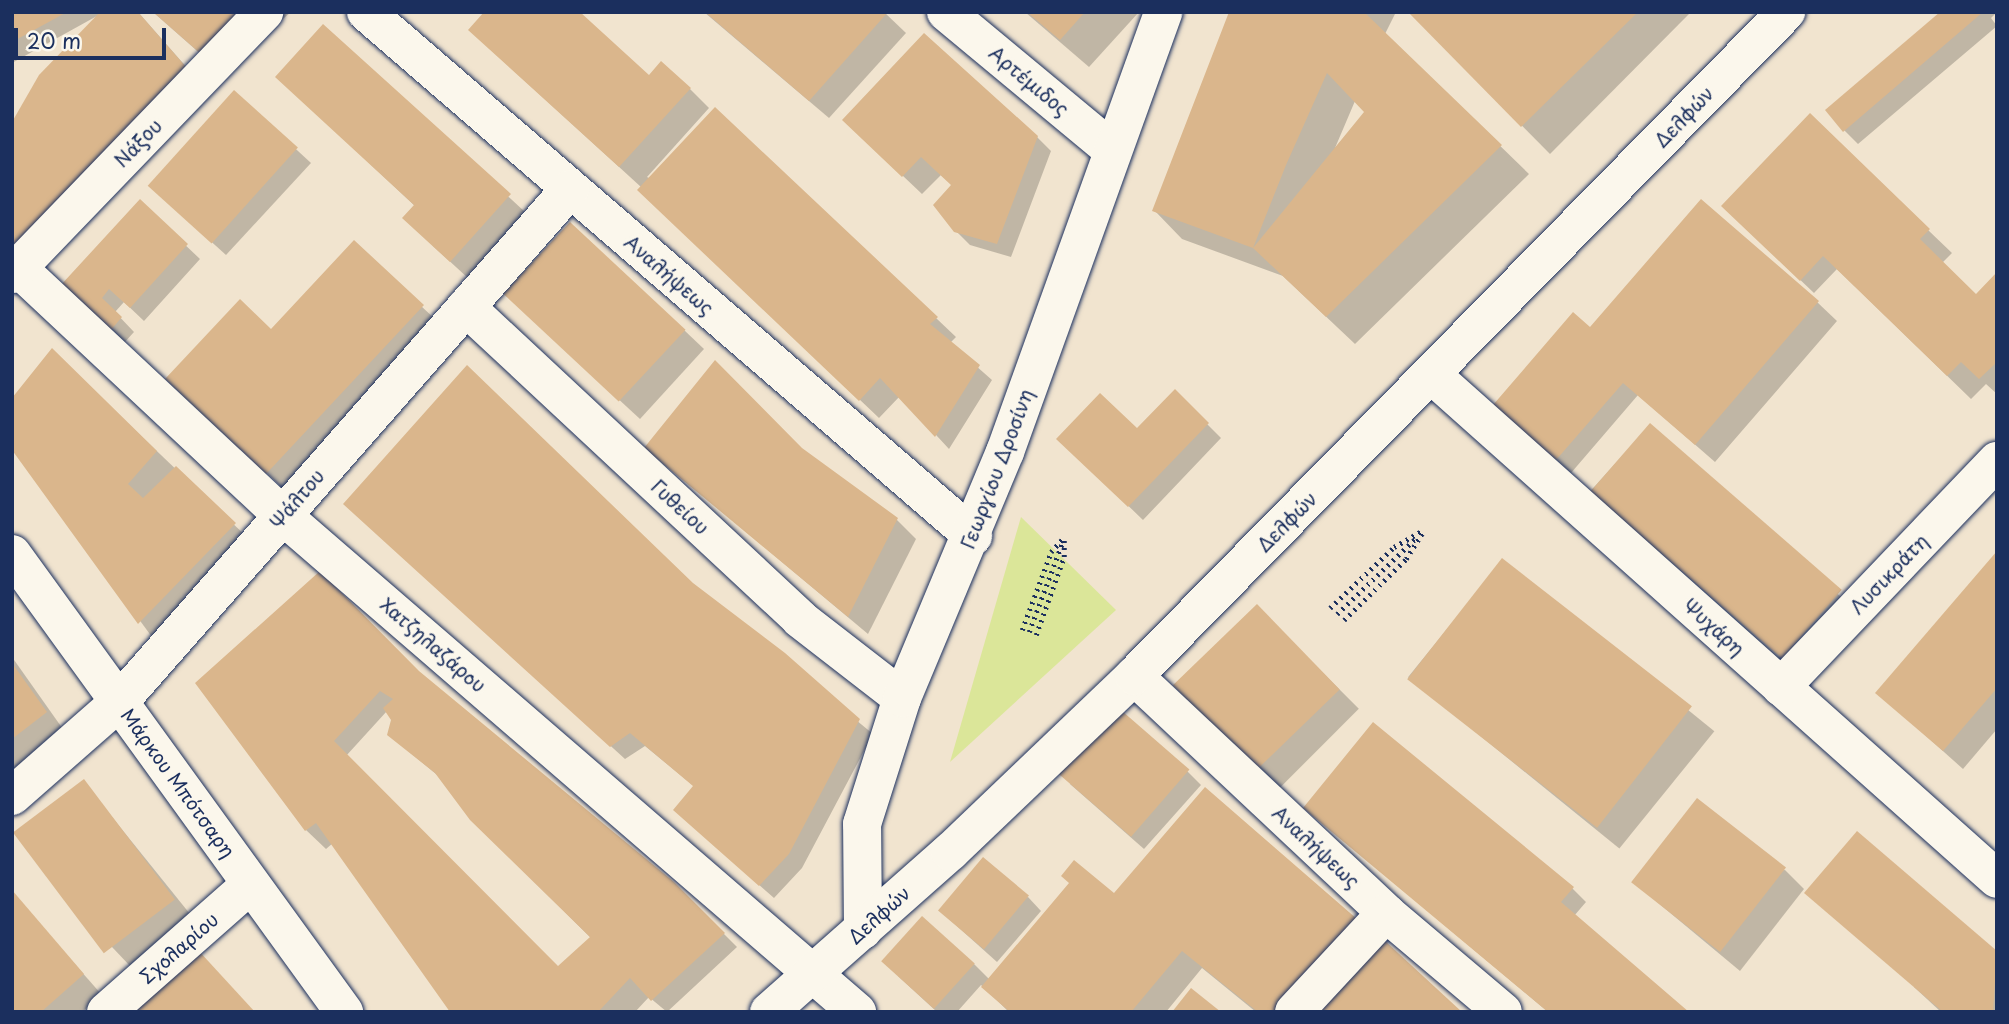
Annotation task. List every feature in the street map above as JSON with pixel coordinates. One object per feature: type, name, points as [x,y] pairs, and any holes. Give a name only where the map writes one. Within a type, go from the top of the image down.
[{"type":"street","name":"Νάξου","points":[[15,271],[264,12]]},
{"type":"street","name":"Αναλήψεως","points":[[366,12],[973,536]]},
{"type":"street","name":"Αρτέμιδος","points":[[946,12],[1112,150]]},
{"type":"street","name":"Γεωργίου Δροσίνη","points":[[863,930],[862,824],[902,698],[973,536],[1163,12]]},
{"type":"street","name":"Δελφών","points":[[769,1012],[863,930],[1134,676],[1786,12]]},
{"type":"street","name":"Ψάλτου","points":[[12,796],[119,702],[570,189]]},
{"type":"street","name":"Χατζηλαζάρου","points":[[15,271],[282,516],[814,972],[857,1012]]},
{"type":"street","name":"Γυθείου","points":[[466,307],[800,619],[902,698]]},
{"type":"street","name":"Ψυχάρη","points":[[1432,375],[1997,879]]},
{"type":"street","name":"Λυσικράτη","points":[[1781,687],[1997,461]]},
{"type":"street","name":"Μάρκου Μπότσαρη","points":[[12,554],[344,1012]]},
{"type":"street","name":"Αναλήψεως","points":[[1134,676],[1386,913],[1503,1012]]},
{"type":"street","name":"Σχολαρίου","points":[[106,1012],[251,884]]},
{"type":"street","points":[[1294,1012],[1386,913]]},
{"type":"path","points":[[1330,608],[1394,547],[1422,531]]},
{"type":"path","points":[[1337,614],[1422,531]]},
{"type":"path","points":[[1344,620],[1406,559],[1422,531]]},
{"type":"path","points":[[1022,630],[1051,552],[1064,537]]},
{"type":"path","points":[[1029,632],[1064,537]]},
{"type":"path","points":[[1036,635],[1064,557],[1064,537]]},
{"type":"green space","points":[[1021,517],[1116,610],[950,762]]},
{"type":"building","points":[[12,12],[67,12],[12,42]]},
{"type":"building","points":[[100,12],[138,12],[186,67],[12,248],[12,122],[39,75]]},
{"type":"building","points":[[153,12],[249,12],[201,54]]},
{"type":"building","points":[[484,12],[580,12],[649,75],[661,61],[691,88],[619,167],[468,30]]},
{"type":"building","points":[[705,12],[888,12],[809,101]]},
{"type":"building","points":[[1027,12],[1085,12],[1060,40]]},
{"type":"building","points":[[1229,12],[1364,12],[1502,145],[1326,317],[1253,248],[1152,211]],"holes":[[[1327,73],[1364,112],[1253,248]]]},
{"type":"building","points":[[1408,12],[1638,12],[1521,127]]},
{"type":"building","points":[[1940,12],[1983,12],[1843,132],[1825,110]]},
{"type":"building","points":[[323,24],[511,194],[450,262],[402,218],[414,205],[275,77]]},
{"type":"building","points":[[924,33],[1038,136],[997,244],[954,232],[933,205],[951,185],[921,157],[902,177],[842,120]]},
{"type":"building","points":[[234,90],[298,148],[212,243],[148,186]]},
{"type":"building","points":[[715,107],[938,317],[930,324],[980,365],[935,437],[880,378],[859,401],[637,190]]},
{"type":"building","points":[[1810,113],[1930,229],[1920,239],[1976,294],[1997,272],[1997,362],[1979,379],[1961,362],[1947,376],[1823,256],[1800,281],[1721,206]]},
{"type":"building","points":[[140,199],[188,244],[130,308],[109,289],[102,298],[122,317],[110,331],[60,286]]},
{"type":"building","points":[[1701,199],[1819,301],[1695,445],[1623,383],[1556,460],[1493,405],[1573,312],[1590,327]]},
{"type":"building","points":[[570,222],[686,330],[619,401],[503,294]]},
{"type":"building","points":[[354,240],[424,305],[266,474],[165,379],[240,299],[271,329]]},
{"type":"building","points":[[52,348],[157,451],[128,484],[143,498],[176,466],[236,523],[138,624],[12,450],[12,398]]},
{"type":"building","points":[[715,360],[802,448],[898,518],[848,617],[644,448]]},
{"type":"building","points":[[467,365],[693,583],[785,653],[860,719],[789,854],[759,886],[673,810],[693,786],[630,733],[610,747],[343,504]]},
{"type":"building","points":[[1175,389],[1209,423],[1128,507],[1056,439],[1100,393],[1137,428]]},
{"type":"building","points":[[1650,423],[1842,590],[1782,658],[1590,492]]},
{"type":"building","points":[[1997,551],[1997,688],[1943,751],[1875,693]]},
{"type":"building","points":[[1502,558],[1692,706],[1597,828],[1407,679]]},
{"type":"building","points":[[320,571],[419,671],[674,882],[725,933],[651,1001],[630,978],[598,1012],[450,1012],[316,823],[305,831],[195,683]],"holes":[[[380,691],[393,699],[383,708],[391,720],[387,735],[435,773],[470,820],[590,937],[558,966],[334,741]]]},
{"type":"building","points":[[1257,604],[1340,690],[1256,771],[1173,685]]},
{"type":"building","points":[[12,663],[47,712],[12,739]]},
{"type":"building","points":[[1114,704],[1189,770],[1131,837],[1056,771]]},
{"type":"building","points":[[1373,722],[1574,887],[1561,902],[1689,1012],[1548,1012],[1303,808]]},
{"type":"building","points":[[84,779],[175,900],[104,953],[13,833]]},
{"type":"building","points":[[1205,787],[1357,919],[1275,1012],[1258,1012],[1182,951],[1131,1012],[1010,1012],[981,987],[1069,883],[1061,876],[1074,860],[1114,893]]},
{"type":"building","points":[[1697,798],[1786,868],[1720,952],[1631,882]]},
{"type":"building","points":[[1857,831],[1997,951],[1993,1012],[1943,1012],[1804,893]]},
{"type":"building","points":[[983,857],[1029,896],[984,949],[938,911]]},
{"type":"building","points":[[12,890],[84,974],[41,1012],[12,1012]]},
{"type":"building","points":[[922,916],[975,964],[934,1009],[881,961]]},
{"type":"building","points":[[1384,940],[1462,1012],[1319,1012]]},
{"type":"building","points":[[198,950],[255,1012],[131,1012]]},
{"type":"building","points":[[1191,988],[1221,1012],[1172,1012]]}]
